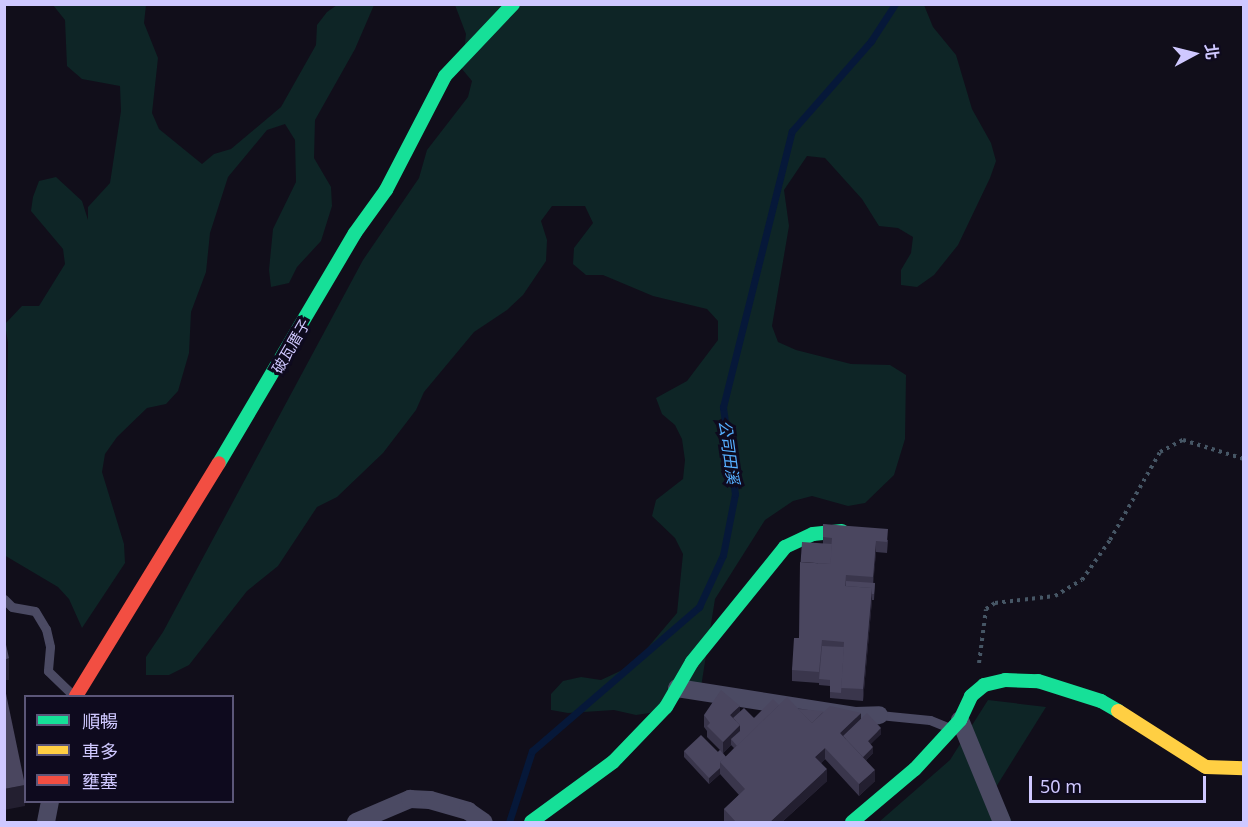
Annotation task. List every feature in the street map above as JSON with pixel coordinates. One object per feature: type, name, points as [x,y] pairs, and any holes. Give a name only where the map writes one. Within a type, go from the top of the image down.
[{"type":"street","name":"破瓦厝子","points":[[76,695],[281,363],[355,233],[386,190],[445,76],[513,4]]},
{"type":"street","points":[[531,822],[614,762],[666,707],[692,662],[785,547],[813,534],[842,531]]},
{"type":"street","points":[[852,822],[915,769],[956,724],[977,691],[1005,680],[1038,681],[1101,701],[1206,767],[1244,768]]},
{"type":"street","points":[[677,688],[855,716],[879,715]]},
{"type":"street","points":[[956,724],[1002,822]]},
{"type":"street","points":[[356,822],[410,799],[430,800],[468,811],[484,822]]},
{"type":"street","points":[[46,822],[50,803]]},
{"type":"lane","points":[[4,599],[12,608],[35,611],[50,646],[48,671],[74,695]]},
{"type":"lane","points":[[879,715],[956,724]]},
{"type":"path","points":[[977,691],[986,609],[995,603],[1055,596],[1082,580],[1110,540],[1160,452],[1183,440],[1244,459]]},
{"type":"green space","points":[[53,5],[146,5],[144,23],[158,58],[152,113],[159,129],[202,164],[214,154],[231,149],[281,107],[316,45],[317,25],[327,12],[337,5],[374,5],[355,49],[315,120],[314,158],[331,187],[332,206],[321,241],[297,267],[289,283],[271,287],[269,270],[273,229],[296,182],[295,140],[285,124],[267,130],[228,177],[210,233],[206,272],[191,312],[189,353],[178,391],[166,404],[147,408],[117,437],[105,454],[102,472],[124,544],[125,563],[82,628],[69,599],[58,587],[4,555],[8,343],[5,324],[22,306],[39,306],[65,264],[63,249],[31,211],[33,197],[39,181],[56,177],[82,201],[88,220],[88,207],[110,183],[121,111],[120,86],[82,79],[67,66],[65,20]]},
{"type":"green space","points":[[455,5],[924,5],[933,27],[956,55],[972,109],[991,143],[996,161],[990,178],[958,245],[934,275],[917,287],[901,285],[901,270],[911,253],[913,237],[898,228],[879,226],[862,199],[825,158],[807,156],[784,190],[789,226],[772,326],[778,342],[796,350],[851,364],[890,365],[906,375],[905,439],[894,475],[865,503],[848,506],[812,496],[793,501],[765,520],[715,599],[701,687],[656,712],[636,715],[614,710],[568,713],[551,710],[551,694],[563,681],[581,677],[601,680],[633,665],[677,613],[683,554],[675,538],[652,516],[656,500],[683,479],[685,460],[682,439],[675,425],[662,414],[656,398],[687,381],[718,340],[718,321],[707,309],[653,296],[603,275],[586,275],[573,264],[574,248],[593,223],[585,206],[552,206],[541,221],[547,240],[546,261],[523,295],[507,310],[474,332],[424,392],[416,410],[383,453],[337,497],[317,507],[278,566],[247,591],[189,665],[169,675],[146,675],[146,657],[163,632],[363,260],[419,178],[427,150],[468,97],[472,81],[462,69],[466,34]]},
{"type":"green space","points":[[988,700],[1046,707],[996,787],[1012,822],[879,822],[950,760]]},
{"type":"building","points":[[823,524],[888,529],[887,542],[876,541],[873,577],[846,575],[845,586],[872,588],[863,689],[841,688],[844,642],[822,640],[819,672],[792,670],[794,638],[799,638],[800,562],[830,564],[832,538],[823,537]]},
{"type":"building","points":[[802,542],[832,544],[831,564],[801,562]]},
{"type":"building","points":[[846,581],[875,583],[874,594],[872,594],[872,588],[846,586]]},
{"type":"building","points":[[4,636],[9,658],[4,660]]},
{"type":"building","points":[[822,646],[844,647],[841,693],[830,692],[830,680],[819,679]]},
{"type":"building","points":[[4,684],[24,785],[4,789]]},
{"type":"building","points":[[721,690],[740,706],[730,715],[740,725],[723,742],[707,726],[710,723],[704,715]]},
{"type":"building","points":[[787,697],[812,723],[830,706],[861,713],[840,733],[875,770],[859,784],[825,748],[815,757],[827,769],[770,822],[736,822],[724,809],[745,789],[720,762]]},
{"type":"building","points":[[773,699],[779,705],[737,746],[731,739],[740,731],[740,725],[733,718],[744,708],[754,718]]},
{"type":"building","points":[[798,709],[824,711],[812,723]]},
{"type":"building","points":[[867,713],[881,728],[868,741],[873,747],[863,757],[843,736]]},
{"type":"building","points":[[701,735],[726,757],[720,762],[720,768],[709,778],[684,751]]},
{"type":"waterway","name":"公司田溪","points":[[509,822],[532,751],[699,607],[723,555],[735,494],[723,407],[792,131],[871,41],[895,4]]},
{"type":"traffic: fast","points":[[219,463],[355,233],[386,190],[445,76],[513,4]]},
{"type":"traffic: fast","points":[[531,822],[613,762],[666,707],[692,662],[785,547],[813,534],[842,531]]},
{"type":"traffic: fast","points":[[852,822],[915,769],[960,720],[971,696],[984,685],[1005,680],[1038,681],[1101,701],[1118,711]]},
{"type":"traffic: slow","points":[[1118,711],[1206,767],[1244,768]]},
{"type":"traffic: jam","points":[[77,695],[219,463]]}]
